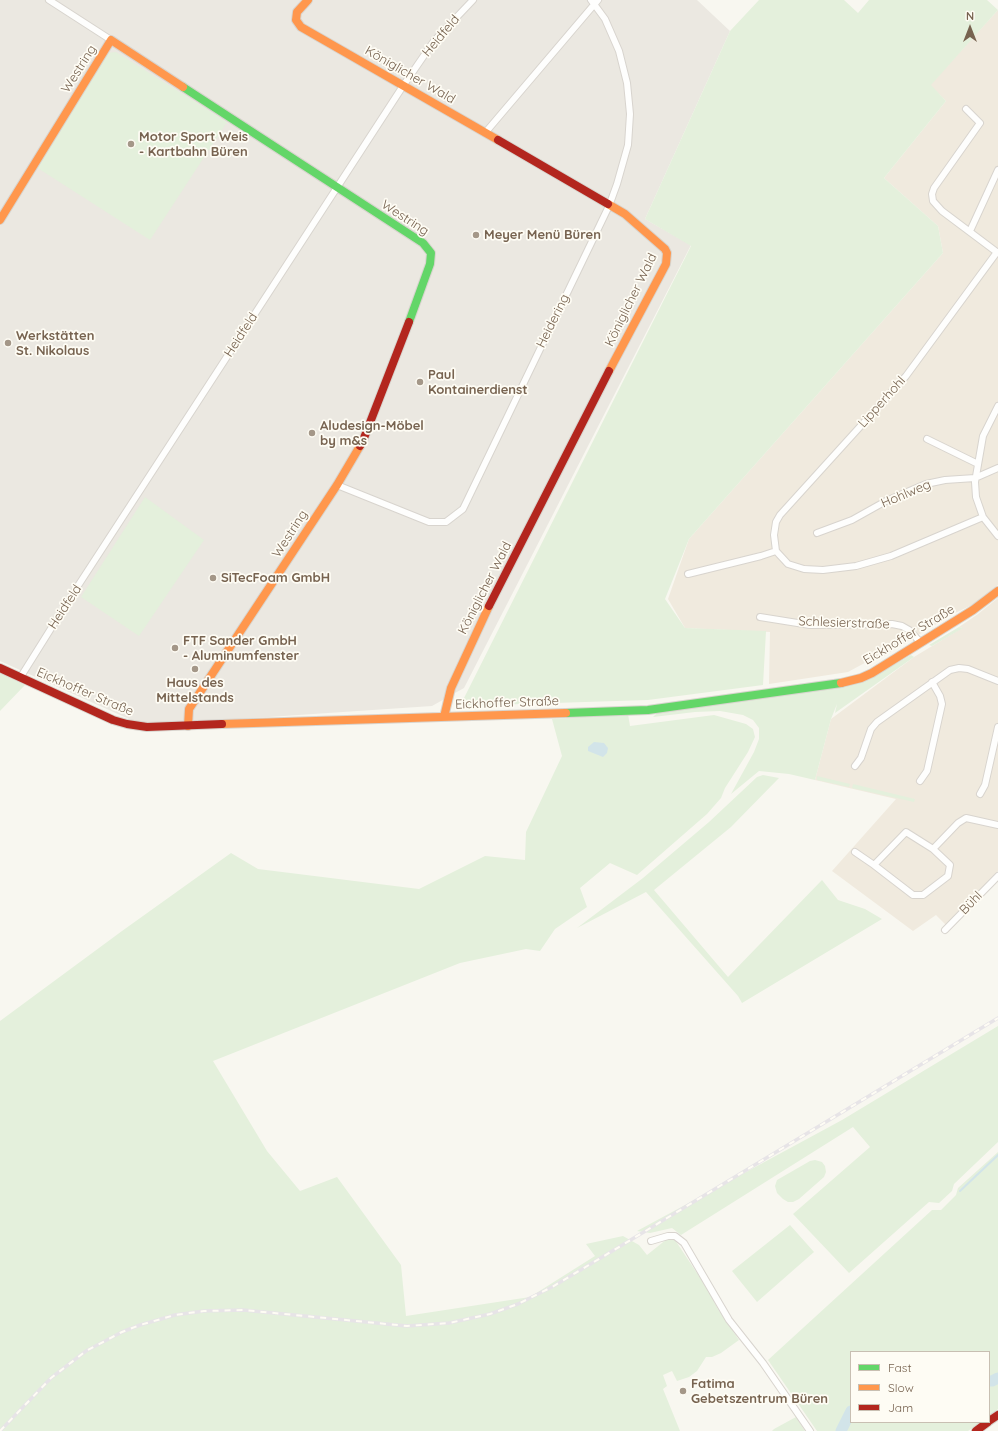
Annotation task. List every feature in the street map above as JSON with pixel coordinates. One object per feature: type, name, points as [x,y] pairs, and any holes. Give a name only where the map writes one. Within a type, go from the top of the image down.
[{"type":"street","points":[[49,0],[111,40]]},
{"type":"street","name":"Königlicher Wald","points":[[308,0],[297,12],[296,20],[302,27],[608,206],[625,214],[665,249],[667,253],[667,260],[478,628],[451,688],[444,717]]},
{"type":"street","name":"Heidfeld","points":[[20,678],[76,589],[403,86],[434,41],[473,0]]},
{"type":"street","points":[[485,133],[595,1]]},
{"type":"street","name":"Heidering","points":[[337,485],[429,522],[446,522],[462,509],[608,206],[617,184],[628,144],[630,114],[627,83],[619,52],[605,19],[595,1]]},
{"type":"street","name":"Westring","points":[[0,220],[111,40],[423,243],[431,253],[428,272],[364,438],[337,485],[189,709],[188,726]]},
{"type":"street","name":"Lipperhohl","points":[[776,551],[774,535],[776,522],[780,515],[906,376],[998,253],[942,211],[933,201],[933,191],[980,123],[966,110]]},
{"type":"street","points":[[970,231],[998,170]]},
{"type":"street","points":[[998,406],[983,436],[975,478],[976,497],[983,517],[998,536]]},
{"type":"street","points":[[926,439],[978,464]]},
{"type":"street","name":"Hohlweg","points":[[817,533],[852,520],[886,501],[926,484],[945,480],[975,478],[998,468]]},
{"type":"street","points":[[688,574],[776,551],[788,564],[804,570],[823,570],[856,566],[891,556],[983,517]]},
{"type":"street","name":"Eickhoffer Straße","points":[[0,668],[106,716],[127,724],[147,727],[648,710],[844,683],[872,673],[973,610],[998,591]]},
{"type":"street","name":"Schlesierstraße","points":[[760,616],[810,624],[892,624],[902,626],[909,630],[921,643]]},
{"type":"street","points":[[855,766],[861,758],[870,729],[877,722],[950,670],[959,668],[968,669],[998,681]]},
{"type":"street","points":[[920,781],[927,771],[942,704],[940,696],[932,682]]},
{"type":"street","points":[[980,794],[985,786],[998,727]]},
{"type":"street","points":[[933,849],[958,823],[966,818],[998,825]]},
{"type":"street","points":[[855,852],[913,896],[923,895],[948,876],[950,865],[933,849],[906,832],[874,865]]},
{"type":"street","name":"Bühl","points":[[945,930],[998,876]]},
{"type":"street","points":[[651,1241],[668,1236],[675,1236],[684,1243],[729,1320],[763,1363],[810,1431]]},
{"type":"street","points":[[990,1421],[998,1415]]},
{"type":"street","points":[[976,1431],[988,1423]]},
{"type":"shaded area","points":[[0,0],[697,0],[730,31],[645,219],[691,245],[464,688],[432,706],[224,720],[138,723],[0,661]]},
{"type":"shaded area","points":[[998,10],[998,585],[976,603],[951,615],[882,657],[872,659],[848,672],[769,684],[770,632],[685,628],[668,599],[689,539],[943,253],[938,226],[884,178],[946,101],[930,85]]},
{"type":"shaded area","points":[[998,598],[998,871],[946,925],[936,915],[913,931],[832,871],[896,799],[815,780],[831,719],[914,657],[962,628],[959,627]]},
{"type":"shaded area","points":[[594,742],[604,743],[608,748],[607,753],[603,757],[588,751],[588,747]]},
{"type":"green space","points":[[759,0],[844,0],[858,13],[869,0],[987,0],[998,10],[931,85],[946,101],[884,178],[938,226],[943,253],[689,539],[665,599],[685,628],[766,631],[763,685],[648,700],[460,706],[691,246],[645,219],[730,31]]},
{"type":"green space","name":"Motor Sport Weis - Kartbahn Büren","points":[[116,52],[227,122],[150,240],[36,167],[107,53]]},
{"type":"green space","points":[[145,497],[204,540],[139,636],[81,597]]},
{"type":"green space","points":[[959,627],[963,628],[932,646],[929,645]]},
{"type":"green space","points":[[911,655],[914,657],[835,713],[837,704],[831,719],[815,780],[789,774],[759,771],[731,794],[754,752],[759,739],[759,728],[753,720],[743,715],[720,711],[695,712],[653,717],[659,711],[752,700],[847,686],[875,676]]},
{"type":"green space","points":[[0,673],[25,685],[0,711]]},
{"type":"green space","points":[[628,714],[630,726],[714,715],[746,724],[753,729],[755,737],[748,752],[725,788],[721,798],[707,814],[637,875],[610,863],[580,888],[587,907],[555,929],[540,951],[526,949],[460,963],[213,1061],[267,1151],[300,1191],[337,1177],[401,1265],[406,1316],[530,1297],[595,1256],[586,1244],[623,1236],[639,1245],[647,1255],[667,1239],[675,1240],[739,1340],[721,1353],[712,1357],[706,1357],[697,1371],[689,1377],[677,1381],[672,1371],[663,1375],[667,1386],[663,1389],[680,1431],[0,1431],[0,1021],[231,853],[258,869],[419,889],[485,856],[525,860],[526,832],[562,756],[552,719]]},
{"type":"green space","points":[[763,775],[779,778],[731,827],[654,890],[728,977],[822,880],[838,900],[865,909],[882,919],[742,1003],[738,996],[646,892],[577,928],[643,878],[709,822],[757,777]]},
{"type":"green space","points":[[817,776],[850,784],[849,787],[817,780]]},
{"type":"green space","points":[[853,784],[915,799],[914,802],[852,788]]},
{"type":"green space","points":[[998,1026],[998,1142],[954,1184],[952,1191],[939,1203],[929,1202],[849,1273],[793,1214],[870,1147],[853,1127],[681,1235],[672,1228],[650,1233],[637,1231],[842,1120]]},
{"type":"green space","points":[[998,1152],[998,1409],[990,1415],[990,1351],[850,1351],[850,1423],[980,1423],[968,1431],[817,1431],[768,1360],[932,1210],[941,1210],[956,1195],[958,1188]]},
{"type":"green space","points":[[815,1160],[822,1162],[825,1166],[826,1172],[824,1177],[799,1199],[793,1202],[788,1202],[783,1199],[777,1193],[775,1186],[777,1180],[810,1161]]},
{"type":"green space","points":[[790,1225],[814,1252],[757,1302],[732,1271]]},
{"type":"green space","points":[[796,1417],[805,1431],[772,1431],[774,1429]]},
{"type":"waterway","points":[[960,1191],[998,1155]]},
{"type":"waterway","points":[[990,1381],[998,1378]]},
{"type":"waterway","points":[[841,1431],[850,1413]]},
{"type":"railway","points":[[0,1431],[51,1378],[86,1351],[122,1332],[175,1315],[204,1311],[243,1310],[407,1326],[449,1323],[490,1314],[518,1304],[552,1287],[998,1018]]},
{"type":"traffic: fast","points":[[183,87],[423,243],[431,253],[430,264],[409,322]]},
{"type":"traffic: fast","points":[[566,713],[648,710],[841,683]]},
{"type":"traffic: slow","points":[[308,0],[297,12],[296,20],[301,27],[498,140]]},
{"type":"traffic: slow","points":[[0,220],[111,40],[183,87]]},
{"type":"traffic: slow","points":[[608,204],[625,214],[665,249],[667,253],[666,264],[609,371]]},
{"type":"traffic: slow","points":[[188,726],[189,709],[337,485],[360,446]]},
{"type":"traffic: slow","points":[[841,683],[861,678],[872,673],[973,610],[998,591]]},
{"type":"traffic: slow","points":[[444,717],[451,688],[489,606]]},
{"type":"traffic: slow","points":[[222,724],[566,713]]},
{"type":"traffic: jam","points":[[498,140],[608,204]]},
{"type":"traffic: jam","points":[[360,446],[409,322]]},
{"type":"traffic: jam","points":[[489,606],[609,371]]},
{"type":"traffic: jam","points":[[0,668],[113,720],[127,724],[147,727],[222,724]]},
{"type":"traffic: jam","points":[[990,1420],[998,1415]]},
{"type":"traffic: jam","points":[[976,1431],[987,1423]]},
{"type":"place","name":"Motor Sport Weis - Kartbahn Büren","points":[[131,144]]},
{"type":"place","name":"Meyer Menü Büren","points":[[476,235]]},
{"type":"place","name":"Werkstätten St. Nikolaus","points":[[8,343]]},
{"type":"place","name":"Paul Kontainerdienst","points":[[420,382]]},
{"type":"place","name":"Aludesign-Möbel by m&s","points":[[312,433]]},
{"type":"place","name":"SiTecFoam GmbH","points":[[213,578]]},
{"type":"place","name":"FTF Sander GmbH - Aluminumfenster","points":[[175,648]]},
{"type":"place","name":"Haus des Mittelstands","points":[[195,669]]},
{"type":"place","name":"Fatima Gebetszentrum Büren","points":[[683,1391]]}]
